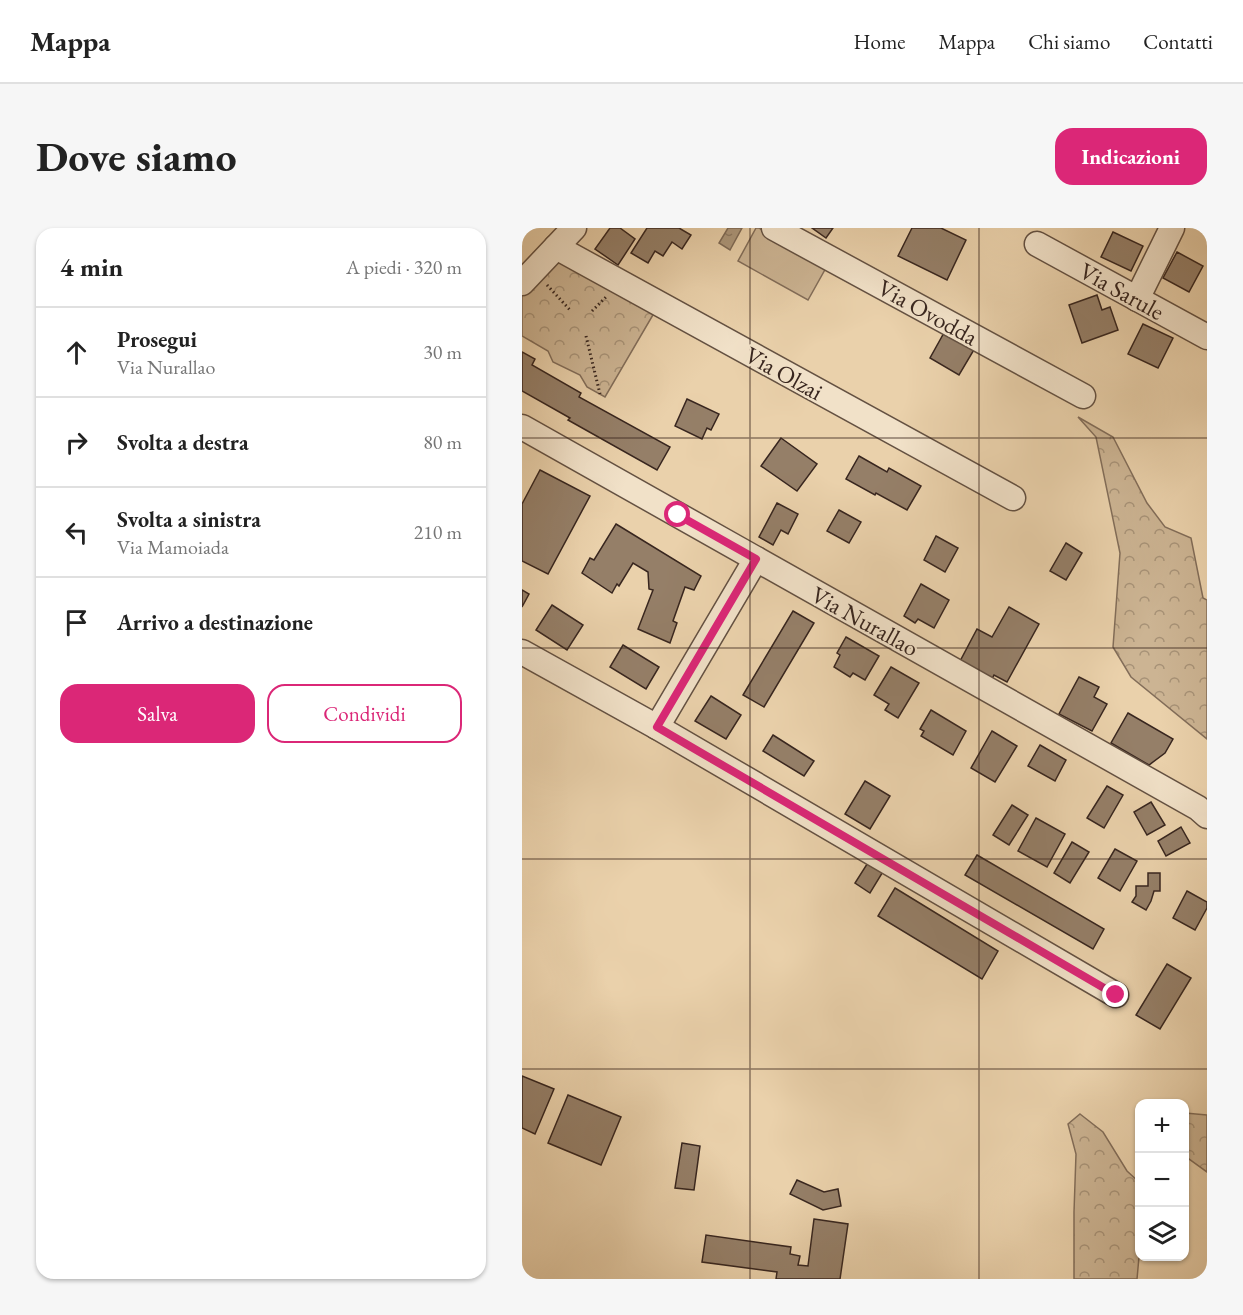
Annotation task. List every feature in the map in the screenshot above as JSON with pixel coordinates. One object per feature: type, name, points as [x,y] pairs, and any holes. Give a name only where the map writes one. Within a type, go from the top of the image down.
[{"type":"street","points":[[528,277],[574,228]]},
{"type":"street","name":"Via Ovodda","points":[[774,228],[1083,396]]},
{"type":"street","points":[[1137,299],[1172,228]]},
{"type":"street","name":"Via Sarule","points":[[1037,244],[1207,337]]},
{"type":"street","name":"Via Olzai","points":[[556,248],[1013,498]]},
{"type":"street","name":"Via Nurallao","points":[[522,427],[1198,808],[1207,816]]},
{"type":"street","points":[[657,727],[756,559]]},
{"type":"street","points":[[522,652],[657,727],[1116,995]]},
{"type":"path","points":[[528,277],[570,310]]},
{"type":"path","points":[[586,336],[600,394]]},
{"type":"green space","points":[[756,228],[827,266],[808,300],[738,261]]},
{"type":"green space","points":[[559,254],[657,308],[605,397],[587,387],[580,375],[553,362],[548,351],[522,336],[522,292]]},
{"type":"green space","points":[[1078,417],[1113,437],[1147,503],[1165,527],[1191,538],[1203,598],[1207,600],[1207,739],[1131,677],[1113,647],[1120,553],[1096,437]]},
{"type":"green space","points":[[1189,1113],[1207,1115],[1207,1172],[1189,1159]]},
{"type":"green space","points":[[1080,1114],[1103,1132],[1127,1171],[1135,1178],[1135,1261],[1139,1261],[1137,1279],[1074,1279],[1076,1154],[1068,1124]]},
{"type":"water","points":[[728,228],[742,228],[730,250],[719,243]]},
{"type":"building","points":[[610,228],[620,228],[635,239],[618,265],[595,249]]},
{"type":"building","points":[[647,228],[679,228],[691,235],[682,249],[672,242],[663,256],[655,251],[648,263],[631,253]]},
{"type":"building","points":[[812,228],[833,228],[826,238]]},
{"type":"building","points":[[912,228],[941,228],[966,240],[947,280],[898,256]]},
{"type":"building","points":[[1113,232],[1143,246],[1131,271],[1101,257]]},
{"type":"building","points":[[1177,252],[1203,266],[1189,292],[1163,278]]},
{"type":"building","points":[[1097,295],[1102,310],[1110,307],[1118,330],[1082,343],[1069,305]]},
{"type":"building","points":[[1143,324],[1173,338],[1158,368],[1128,354]]},
{"type":"building","points":[[945,331],[975,348],[959,375],[930,358]]},
{"type":"building","points":[[522,352],[535,359],[532,365],[581,393],[579,397],[670,447],[657,470],[522,391]]},
{"type":"building","points":[[687,399],[719,414],[711,430],[707,428],[702,439],[675,426]]},
{"type":"building","points":[[781,438],[817,464],[797,491],[761,466]]},
{"type":"building","points":[[859,456],[887,472],[889,468],[921,486],[907,510],[846,479]]},
{"type":"building","points":[[540,470],[590,496],[548,574],[522,561],[522,504]]},
{"type":"building","points":[[777,503],[798,514],[788,534],[781,530],[773,545],[759,537]]},
{"type":"building","points":[[839,510],[861,522],[849,543],[827,531]]},
{"type":"building","points":[[616,524],[701,576],[694,590],[685,587],[673,621],[677,623],[670,643],[638,629],[653,590],[649,589],[648,572],[633,563],[612,593],[582,573],[590,558],[594,560]]},
{"type":"building","points":[[936,536],[958,548],[945,572],[924,560]]},
{"type":"building","points":[[1066,543],[1082,553],[1066,580],[1050,571]]},
{"type":"building","points":[[921,584],[949,600],[934,628],[918,619],[915,623],[904,616]]},
{"type":"building","points":[[522,590],[529,594],[522,607]]},
{"type":"building","points":[[552,605],[583,625],[567,650],[536,630]]},
{"type":"building","points":[[1009,607],[1039,624],[1007,682],[994,675],[990,683],[958,665],[977,629],[992,637]]},
{"type":"building","points":[[793,611],[814,623],[764,707],[743,695]]},
{"type":"building","points":[[846,637],[879,656],[865,680],[853,673],[850,677],[834,667],[840,655],[837,653]]},
{"type":"building","points":[[623,645],[659,667],[646,689],[610,667]]},
{"type":"building","points":[[891,667],[919,683],[898,718],[885,710],[889,704],[874,695]]},
{"type":"building","points":[[1079,677],[1099,687],[1094,697],[1107,704],[1092,731],[1059,714]]},
{"type":"building","points":[[711,696],[741,715],[726,739],[695,721]]},
{"type":"building","points":[[931,710],[966,731],[953,755],[921,736],[924,731],[920,729]]},
{"type":"building","points":[[1128,713],[1173,739],[1165,753],[1149,765],[1111,743]]},
{"type":"building","points":[[992,731],[1017,746],[995,782],[971,768]]},
{"type":"building","points":[[773,735],[814,761],[804,776],[763,751]]},
{"type":"building","points":[[1040,745],[1066,760],[1055,781],[1028,766]]},
{"type":"building","points":[[865,781],[890,796],[870,829],[845,814]]},
{"type":"building","points":[[1107,786],[1123,795],[1104,828],[1087,818]]},
{"type":"building","points":[[1151,802],[1165,825],[1147,835],[1134,812]]},
{"type":"building","points":[[1012,805],[1028,815],[1009,845],[993,835]]},
{"type":"building","points":[[1036,818],[1065,834],[1047,867],[1018,851]]},
{"type":"building","points":[[1181,827],[1190,843],[1166,856],[1158,841]]},
{"type":"building","points":[[1072,842],[1089,852],[1070,883],[1054,873]]},
{"type":"building","points":[[1115,849],[1137,861],[1120,891],[1098,878]]},
{"type":"building","points":[[977,855],[1104,929],[1093,949],[965,875]]},
{"type":"building","points":[[869,861],[884,870],[870,893],[855,883]]},
{"type":"building","points":[[1148,873],[1160,873],[1160,891],[1154,891],[1146,910],[1132,902],[1136,896],[1136,886],[1148,886]]},
{"type":"building","points":[[895,888],[998,951],[982,979],[878,916]]},
{"type":"building","points":[[1187,891],[1207,902],[1207,908],[1195,930],[1173,918]]},
{"type":"building","points":[[1167,964],[1191,978],[1160,1029],[1136,1015]]},
{"type":"building","points":[[522,1076],[554,1089],[535,1134],[522,1128]]},
{"type":"building","points":[[568,1095],[621,1117],[601,1165],[548,1143]]},
{"type":"building","points":[[682,1143],[700,1146],[694,1190],[675,1188]]},
{"type":"building","points":[[797,1180],[824,1192],[838,1189],[841,1206],[823,1210],[790,1194]]},
{"type":"building","points":[[814,1219],[848,1224],[840,1279],[776,1279],[777,1272],[702,1262],[706,1235],[791,1247],[790,1254],[800,1256],[798,1265],[808,1266]]},
{"type":"route","points":[[678,515],[756,559],[657,727],[1116,995]]}]
